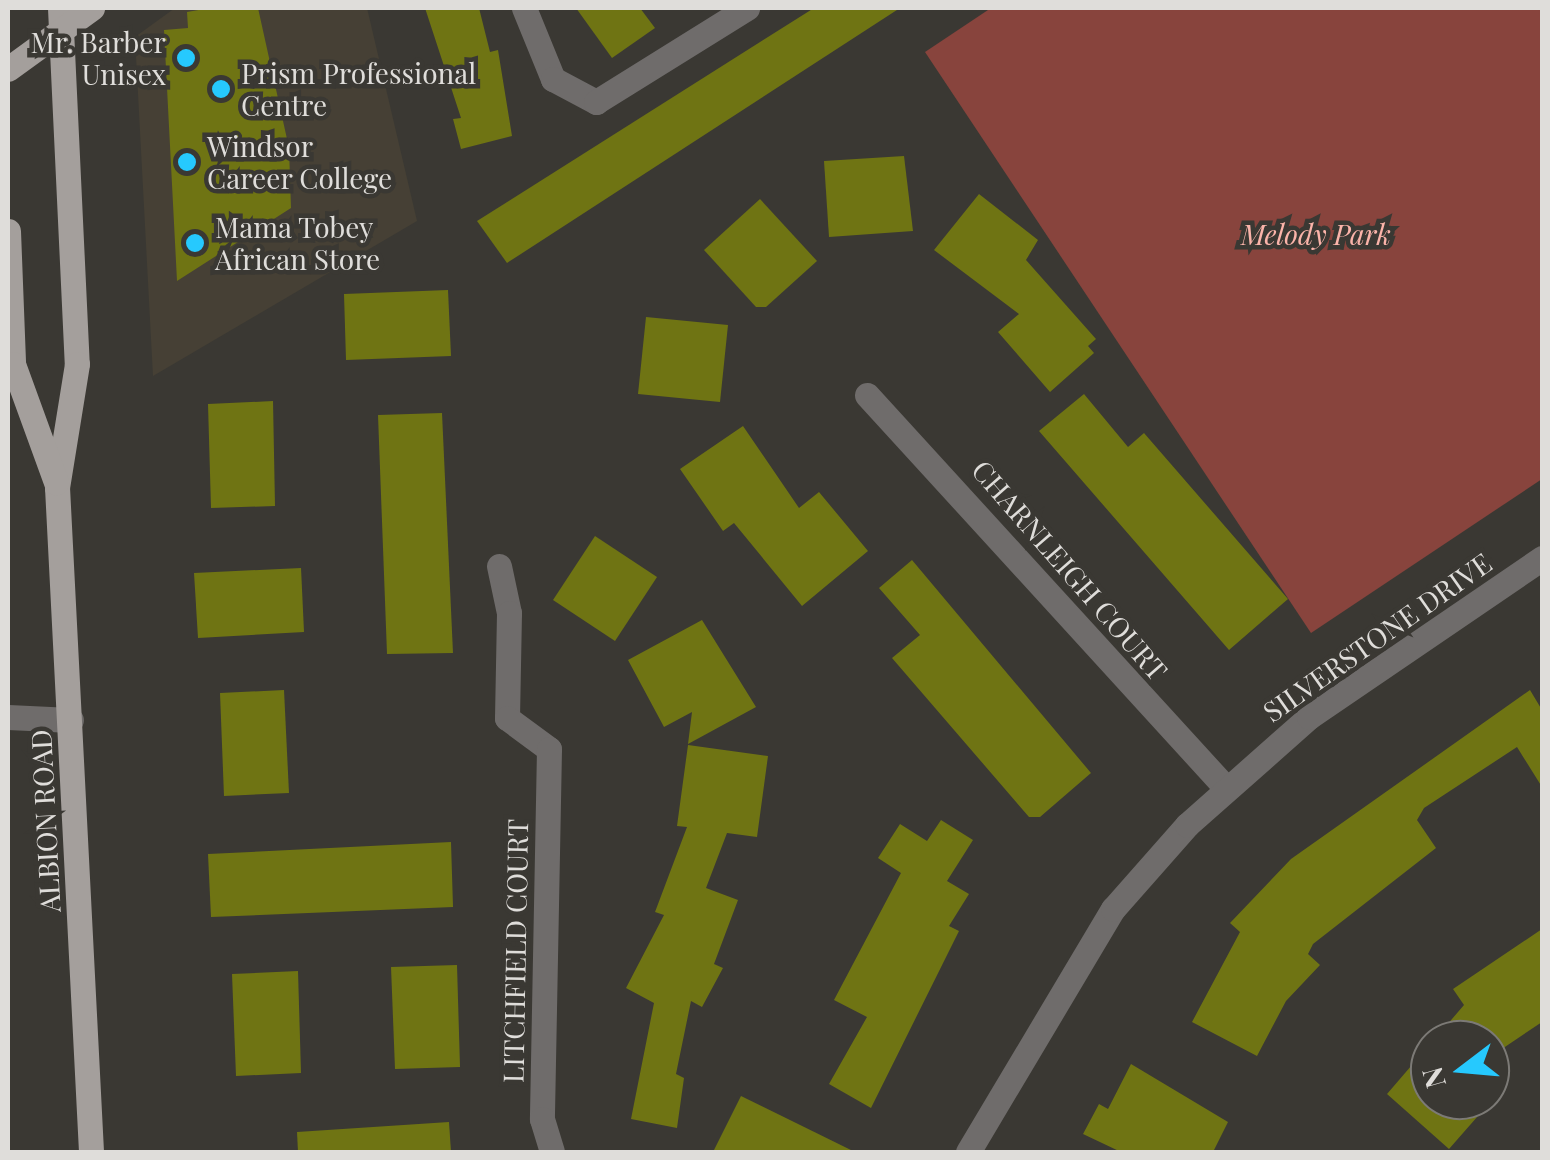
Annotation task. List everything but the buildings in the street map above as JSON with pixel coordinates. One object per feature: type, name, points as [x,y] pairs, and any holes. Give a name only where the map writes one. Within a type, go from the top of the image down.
[{"type":"main road","points":[[8,69],[61,19],[92,8]]},
{"type":"main road","name":"ALBION ROAD","points":[[61,19],[77,364],[57,487],[92,1152]]},
{"type":"main road","name":"ALBION ROAD","points":[[8,232],[12,364],[57,487]]},
{"type":"street","points":[[524,8],[553,79],[596,102],[747,8]]},
{"type":"street","name":"CHARNLEIGH COURT","points":[[867,394],[1226,788]]},
{"type":"street","name":"SILVERSTONE DRIVE","points":[[968,1152],[1113,909],[1226,788],[1308,717],[1542,558]]},
{"type":"street","name":"LITCHFIELD COURT","points":[[499,566],[509,613],[507,718],[549,749],[542,1119],[552,1152]]},
{"type":"street","points":[[8,717],[71,720]]},
{"type":"shaded area","points":[[175,8],[367,8],[417,221],[153,376],[135,37]]},
{"type":"green space","name":"Melody Park","points":[[991,8],[1542,8],[1542,479],[1311,633],[925,52]]},
{"type":"place","name":"Mr. Barber Unisex","points":[[186,58]]},
{"type":"place","name":"Prism Professional Centre","points":[[221,89]]},
{"type":"place","name":"Windsor Career College","points":[[187,162]]},
{"type":"place","name":"Mama Tobey African Store","points":[[195,243]]}]
